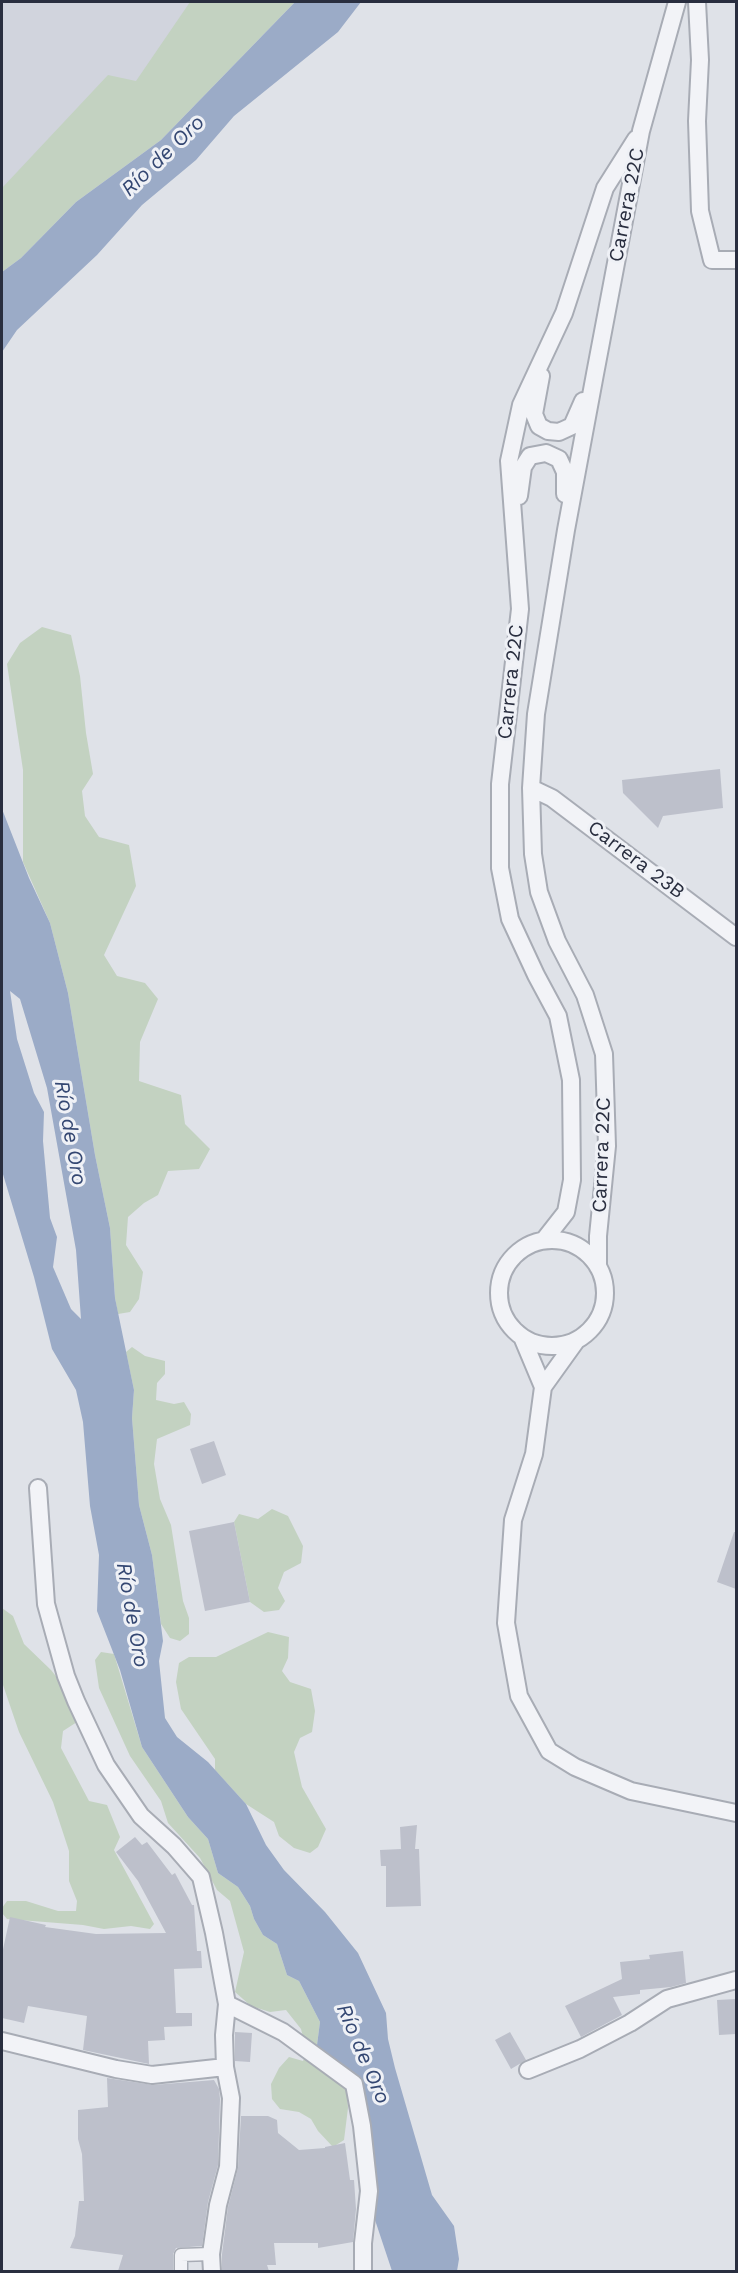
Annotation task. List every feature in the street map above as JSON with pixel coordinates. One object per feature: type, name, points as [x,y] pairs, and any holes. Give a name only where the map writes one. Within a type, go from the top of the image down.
[{"type":"street","name":"Carrera 22C","points":[[598,1267],[598,1236],[607,1146],[604,1054],[585,995],[557,942],[539,892],[533,855],[531,788],[536,714],[566,530],[641,130],[677,2]]},
{"type":"street","points":[[697,2],[700,60],[698,121],[700,211],[712,260],[736,260]]},
{"type":"street","name":"Carrera 22C","points":[[544,1240],[566,1212],[572,1180],[571,1080],[558,1016],[510,918],[500,868],[500,784],[520,609],[509,460],[520,405],[564,313],[605,188],[641,130]]},
{"type":"street","points":[[546,354],[534,414],[539,426],[548,431],[559,432],[572,426],[595,374]]},
{"type":"street","points":[[515,531],[523,467],[530,456],[546,453],[559,459],[565,472],[566,530]]},
{"type":"street","name":"Carrera 23B","points":[[531,788],[552,798],[736,937]]},
{"type":"street","points":[[576,1341],[546,1345],[522,1337],[512,1329],[500,1306],[500,1281],[504,1269],[520,1250],[544,1240],[569,1243],[586,1253],[598,1267],[605,1292],[599,1316],[592,1327],[576,1341],[543,1386],[534,1454],[513,1520],[506,1623],[519,1696],[549,1751],[575,1767],[631,1791],[736,1814]]},
{"type":"street","points":[[522,1337],[543,1386]]},
{"type":"street","points":[[38,1488],[46,1604],[66,1676],[106,1765],[141,1816],[174,1846],[201,1877],[227,2004],[224,2035],[225,2067],[231,2098],[228,2167],[218,2205],[211,2254],[212,2271]]},
{"type":"street","points":[[528,2070],[580,2049],[668,2000],[736,1980]]},
{"type":"street","points":[[227,2004],[283,2032],[354,2084],[369,2191],[363,2243],[363,2271]]},
{"type":"street","points":[[2,2041],[116,2069],[152,2075],[225,2067]]},
{"type":"street","points":[[182,2271],[181,2255],[211,2254]]},
{"type":"shaded area","points":[[2,2],[196,2],[135,90],[2,202]]},
{"type":"green space","points":[[190,2],[295,2],[161,140],[76,202],[21,258],[2,272],[2,188],[108,75],[136,81]]},
{"type":"green space","points":[[42,627],[71,635],[80,676],[93,774],[82,791],[85,816],[99,837],[129,845],[136,886],[104,955],[117,976],[145,983],[158,999],[140,1042],[139,1081],[181,1095],[185,1124],[210,1149],[199,1169],[168,1171],[158,1195],[144,1203],[128,1217],[126,1245],[143,1272],[139,1299],[130,1312],[118,1314],[110,1228],[95,1155],[68,993],[50,923],[23,862],[23,770],[7,664],[20,643]]},
{"type":"green space","points":[[132,1347],[145,1356],[165,1361],[165,1374],[157,1383],[156,1400],[174,1404],[184,1402],[191,1414],[190,1425],[157,1439],[154,1464],[160,1499],[171,1525],[183,1601],[189,1618],[189,1634],[180,1641],[170,1638],[161,1624],[152,1555],[139,1505],[132,1418],[134,1390],[126,1352]]},
{"type":"green space","points":[[272,1509],[288,1516],[303,1546],[301,1563],[284,1572],[278,1588],[285,1601],[279,1610],[264,1612],[250,1602],[234,1522],[239,1514],[258,1519]]},
{"type":"green space","points":[[2,1608],[13,1616],[24,1644],[51,1670],[75,1700],[77,1722],[63,1731],[61,1748],[89,1801],[107,1805],[120,1837],[114,1850],[154,1924],[150,1929],[131,1926],[104,1929],[83,1925],[7,1919],[2,1913],[2,1908],[7,1901],[26,1901],[58,1911],[76,1911],[77,1901],[69,1881],[69,1851],[53,1802],[19,1732],[2,1682]]},
{"type":"green space","points":[[268,1632],[289,1637],[288,1658],[282,1671],[290,1682],[311,1689],[315,1711],[312,1732],[300,1738],[294,1752],[302,1787],[326,1829],[318,1847],[310,1853],[294,1848],[279,1836],[274,1822],[246,1804],[215,1770],[215,1759],[181,1709],[176,1682],[179,1663],[189,1657],[216,1657]]},
{"type":"green space","points":[[101,1652],[114,1654],[142,1747],[188,1817],[208,1839],[218,1873],[238,1887],[250,1906],[263,1935],[277,1944],[287,1975],[299,1981],[320,2022],[317,2045],[339,2073],[347,2092],[348,2108],[344,2140],[333,2147],[318,2131],[311,2119],[299,2112],[280,2109],[272,2099],[271,2084],[279,2068],[289,2057],[303,2061],[307,2052],[301,2029],[286,2010],[270,2012],[251,2006],[235,1992],[244,1952],[230,1901],[217,1890],[200,1858],[168,1823],[161,1801],[130,1756],[99,1688],[95,1660]]},
{"type":"water","name":"Río de Oro","points":[[295,2],[361,2],[338,32],[234,116],[196,160],[142,205],[97,255],[17,330],[2,352],[2,272],[21,258],[76,202],[161,140]]},
{"type":"water","name":"Río de Oro","points":[[2,809],[29,878],[50,923],[68,993],[95,1155],[110,1228],[115,1298],[134,1390],[132,1418],[139,1505],[152,1555],[163,1641],[159,1661],[165,1718],[177,1737],[208,1762],[246,1804],[266,1845],[284,1870],[325,1912],[358,1953],[386,2013],[388,2039],[395,2068],[432,2195],[454,2226],[459,2259],[457,2271],[392,2271],[374,2217],[364,2101],[365,2089],[356,2078],[329,2063],[317,2045],[320,2022],[299,1981],[287,1975],[277,1944],[263,1935],[250,1906],[238,1887],[218,1873],[208,1839],[188,1817],[142,1747],[120,1670],[97,1611],[99,1555],[90,1506],[83,1422],[76,1390],[52,1349],[34,1277],[2,1171]],"holes":[[[10,991],[20,999],[47,1088],[76,1250],[81,1319],[71,1309],[53,1267],[57,1237],[50,1218],[43,1141],[44,1112],[34,1093],[17,1039]]]},
{"type":"building","points":[[720,769],[723,808],[663,816],[658,828],[623,793],[622,780]]},
{"type":"building","points":[[214,1441],[226,1475],[202,1484],[190,1449]]},
{"type":"building","points":[[234,1522],[250,1602],[205,1611],[189,1531]]},
{"type":"building","points":[[734,1532],[736,1532],[736,1589],[717,1582]]},
{"type":"building","points":[[417,1825],[415,1849],[419,1849],[421,1906],[386,1907],[386,1866],[381,1866],[380,1850],[401,1849],[400,1827]]},
{"type":"building","points":[[135,1837],[142,1845],[147,1842],[172,1875],[175,1873],[194,1905],[197,1951],[201,1951],[202,1968],[174,1969],[176,2013],[192,2013],[192,2026],[164,2027],[165,2040],[148,2041],[149,2064],[83,2050],[87,2016],[28,2006],[24,2023],[2,2018],[2,1954],[10,1917],[46,1925],[45,1927],[96,1934],[166,1933],[138,1881],[116,1852]]},
{"type":"building","points":[[683,1951],[686,1983],[640,1990],[640,1994],[613,1997],[622,2015],[581,2037],[565,2006],[622,1979],[620,1962],[650,1959],[649,1955]]},
{"type":"building","points":[[736,1999],[736,2034],[719,2035],[717,2000]]},
{"type":"building","points":[[235,2032],[252,2033],[250,2062],[235,2061]]},
{"type":"building","points":[[510,2032],[526,2060],[511,2069],[495,2040]]},
{"type":"building","points":[[107,2078],[153,2085],[214,2080],[219,2089],[218,2165],[208,2202],[202,2246],[176,2248],[173,2254],[173,2271],[118,2271],[123,2255],[70,2248],[75,2236],[79,2201],[84,2201],[82,2154],[78,2139],[78,2110],[108,2107]]},
{"type":"building","points":[[241,2116],[268,2116],[277,2120],[278,2133],[299,2150],[325,2148],[345,2143],[350,2180],[354,2180],[356,2209],[353,2242],[318,2248],[318,2243],[274,2243],[276,2265],[267,2265],[269,2271],[222,2271],[228,2207],[238,2168]]}]
